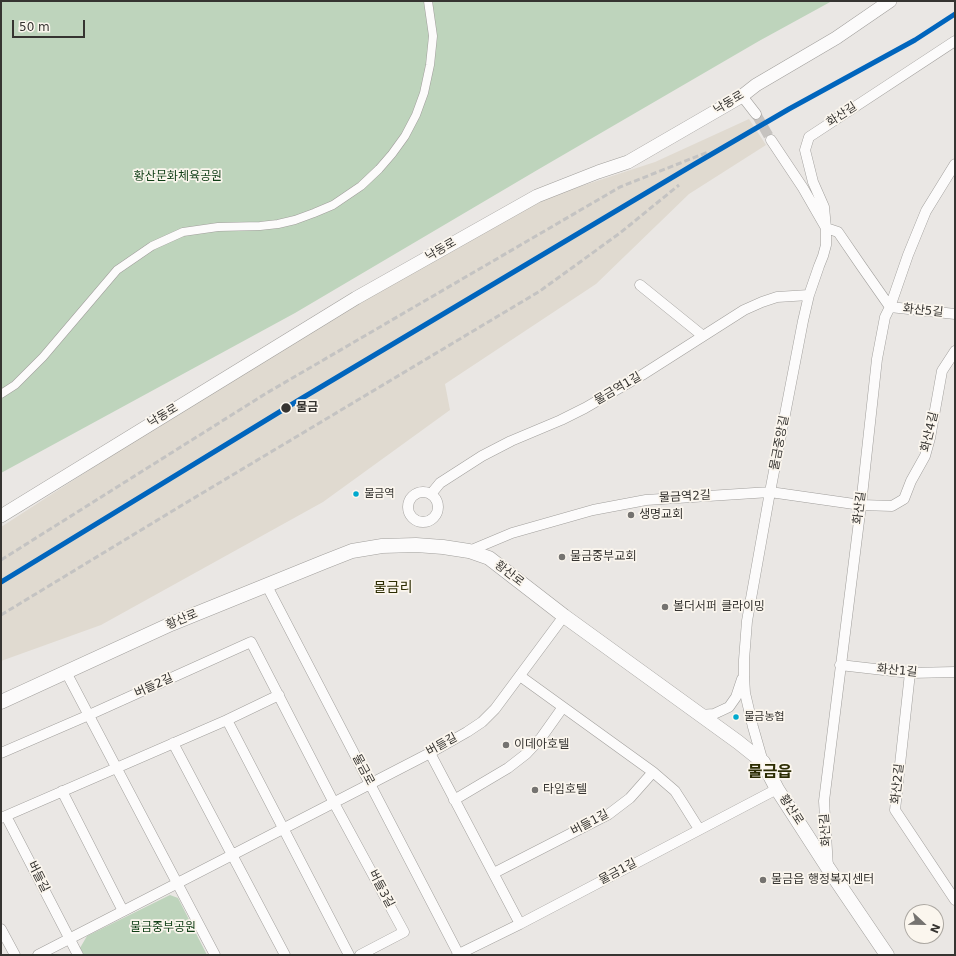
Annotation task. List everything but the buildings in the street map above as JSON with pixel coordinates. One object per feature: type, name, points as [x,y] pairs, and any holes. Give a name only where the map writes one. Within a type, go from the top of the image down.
[{"type":"main road","name":"황산로","points":[[1,702],[171,624],[352,551],[382,546],[416,545],[469,551],[488,558],[511,577],[763,762],[828,868],[887,955]]},
{"type":"street","points":[[1,394],[15,384],[43,357],[117,270],[152,246],[183,232],[218,227],[278,224],[295,220],[333,205],[365,182],[379,169],[405,136],[416,115],[424,94],[430,65],[433,36],[428,1]]},
{"type":"street","name":"낙동로","points":[[1,516],[356,298],[537,196],[628,162],[742,96],[836,38],[890,1]]},
{"type":"street","name":"화산길","points":[[826,228],[824,207],[813,182],[805,150],[809,137],[955,41]]},
{"type":"street","points":[[742,96],[756,114]]},
{"type":"street","points":[[771,140],[803,188],[826,228],[838,232],[890,307]]},
{"type":"street","name":"화산길","points":[[828,868],[824,801],[861,505],[877,359],[885,317],[890,307],[908,255],[926,211],[955,164]]},
{"type":"street","name":"물금중앙길","points":[[763,762],[753,727],[744,676],[747,620],[798,349],[809,295],[826,245],[826,228]]},
{"type":"street","points":[[640,285],[702,336]]},
{"type":"street","name":"물금역1길","points":[[431,494],[440,483],[482,456],[511,441],[585,408],[642,375],[744,310],[777,297],[809,295]]},
{"type":"street","name":"화산5길","points":[[890,307],[955,314]]},
{"type":"street","name":"화산4길","points":[[892,506],[904,499],[925,456],[930,438],[942,371],[955,351]]},
{"type":"street","name":"물금역2길","points":[[469,551],[512,532],[593,510],[646,500],[770,492],[861,505],[892,506]]},
{"type":"street","name":"물금로","points":[[267,586],[459,955]]},
{"type":"street","name":"버들길","points":[[38,955],[284,829],[430,753],[467,732],[482,722],[495,709],[564,616]]},
{"type":"street","name":"버들2길","points":[[1,753],[251,642],[334,803]]},
{"type":"street","name":"화산1길","points":[[840,665],[910,673],[955,672]]},
{"type":"street","points":[[66,672],[215,955]]},
{"type":"street","name":"화산2길","points":[[910,673],[895,810],[955,900]]},
{"type":"street","points":[[520,676],[653,772],[675,791],[699,829]]},
{"type":"street","points":[[700,715],[714,714],[729,707],[736,697],[744,676]]},
{"type":"street","points":[[4,817],[279,696]]},
{"type":"street","points":[[454,800],[508,768],[526,754],[541,738],[564,707]]},
{"type":"street","points":[[227,720],[349,955]]},
{"type":"street","points":[[173,743],[285,955]]},
{"type":"street","points":[[430,753],[520,924]]},
{"type":"street","name":"버들1길","points":[[494,873],[609,814],[630,798],[653,772]]},
{"type":"street","name":"물금1길","points":[[459,955],[778,788]]},
{"type":"street","points":[[62,791],[123,911]]},
{"type":"street","name":"버들3길","points":[[334,803],[404,932],[360,955]]},
{"type":"street","name":"버들길","points":[[4,817],[78,955]]},
{"type":"street","points":[[1,929],[15,955]]},
{"type":"shaded area","points":[[749,119],[766,145],[689,194],[596,284],[445,384],[450,410],[323,502],[101,625],[1,661],[1,527],[168,419],[520,206],[655,162]]},
{"type":"green space","name":"황산문화체육공원","points":[[1,1],[832,1],[759,41],[295,313],[1,473]]},
{"type":"green space","name":"물금중부공원","points":[[170,895],[178,898],[207,955],[84,955],[80,948],[87,936]]},
{"type":"tunnel","points":[[756,114],[771,140]]},
{"type":"railway","points":[[1,560],[265,394],[620,187],[708,152]]},
{"type":"railway","points":[[1,615],[540,291],[620,233],[679,185]]},
{"type":"transit line","points":[[1,582],[299,400],[693,165],[789,109],[915,40],[955,14]]},
{"type":"place","name":"물금","points":[[286,408]]},
{"type":"place","name":"물금역","points":[[356,494]]},
{"type":"place","name":"생명교회","points":[[631,515]]},
{"type":"place","name":"물금중부교회","points":[[562,557]]},
{"type":"place","name":"볼더서퍼 클라이밍","points":[[665,607]]},
{"type":"place","name":"물금농협","points":[[736,717]]},
{"type":"place","name":"이데아호텔","points":[[506,745]]},
{"type":"place","name":"타임호텔","points":[[535,790]]},
{"type":"place","name":"물금읍 행정복지센터","points":[[763,880]]},
{"type":"district","name":"물금리","points":[[393,588]]},
{"type":"district","name":"물금읍","points":[[770,773]]}]
